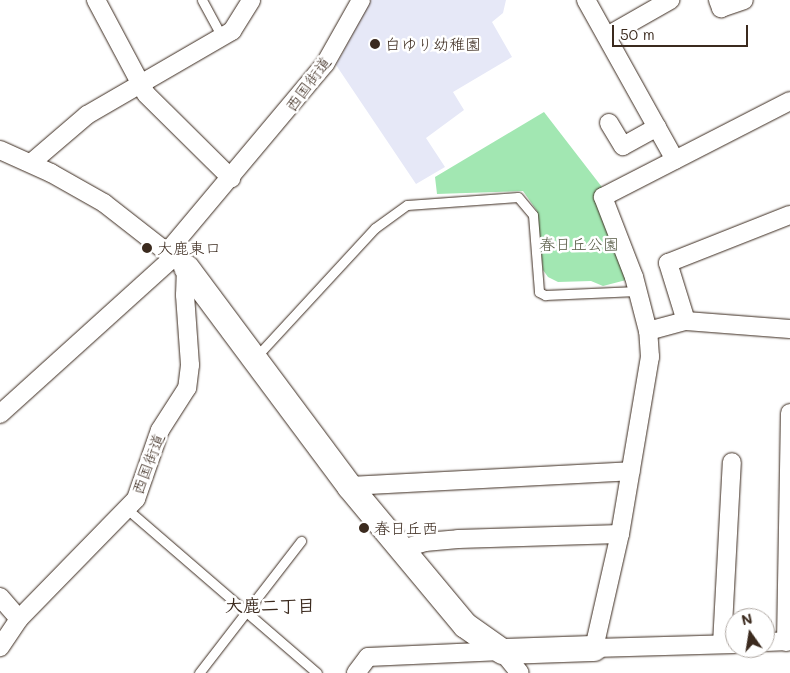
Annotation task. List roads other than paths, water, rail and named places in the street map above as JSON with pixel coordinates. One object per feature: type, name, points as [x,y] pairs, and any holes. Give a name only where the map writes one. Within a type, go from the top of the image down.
[{"type":"street","points":[[96,0],[146,94],[231,178]]},
{"type":"street","points":[[31,163],[87,115],[232,31],[251,0]]},
{"type":"street","name":"西国街道","points":[[0,647],[19,619],[136,500],[160,430],[187,388],[190,365],[185,295],[176,258],[231,178],[325,64],[361,0]]},
{"type":"street","points":[[586,0],[675,160]]},
{"type":"street","points":[[607,36],[670,0]]},
{"type":"street","points":[[718,0],[722,8],[744,0]]},
{"type":"street","points":[[594,648],[620,534],[650,357],[648,331],[637,291],[604,198],[790,101]]},
{"type":"street","points":[[609,123],[623,146],[657,128]]},
{"type":"street","points":[[0,150],[31,163],[104,203],[176,258],[399,550],[465,625],[502,651],[520,673]]},
{"type":"street","points":[[686,320],[668,263],[790,215]]},
{"type":"street","points":[[0,412],[176,258]]},
{"type":"street","points":[[648,331],[686,320],[790,329]]},
{"type":"street","points":[[775,642],[788,641],[790,413]]},
{"type":"street","points":[[729,608],[732,462]]},
{"type":"street","points":[[349,486],[631,471]]},
{"type":"street","points":[[399,550],[425,542],[458,539],[620,534]]},
{"type":"street","points":[[0,597],[19,619]]},
{"type":"street","points":[[356,673],[368,657],[725,644]]},
{"type":"lane","points":[[202,0],[222,37]]},
{"type":"lane","points":[[255,359],[375,228],[407,205],[518,197],[533,215],[539,292],[545,295],[637,291]]},
{"type":"lane","points":[[127,509],[317,673]]},
{"type":"lane","points":[[199,673],[301,541]]},
{"type":"place","name":"白ゆり幼稚園","points":[[375,44]]},
{"type":"place","name":"大鹿東口","points":[[147,248]]},
{"type":"place","name":"春日丘西","points":[[364,528]]},
{"type":"district","name":"大鹿二丁目","points":[[270,605]]},
{"type":"park label","name":"春日丘公園","points":[[579,244]]}]
